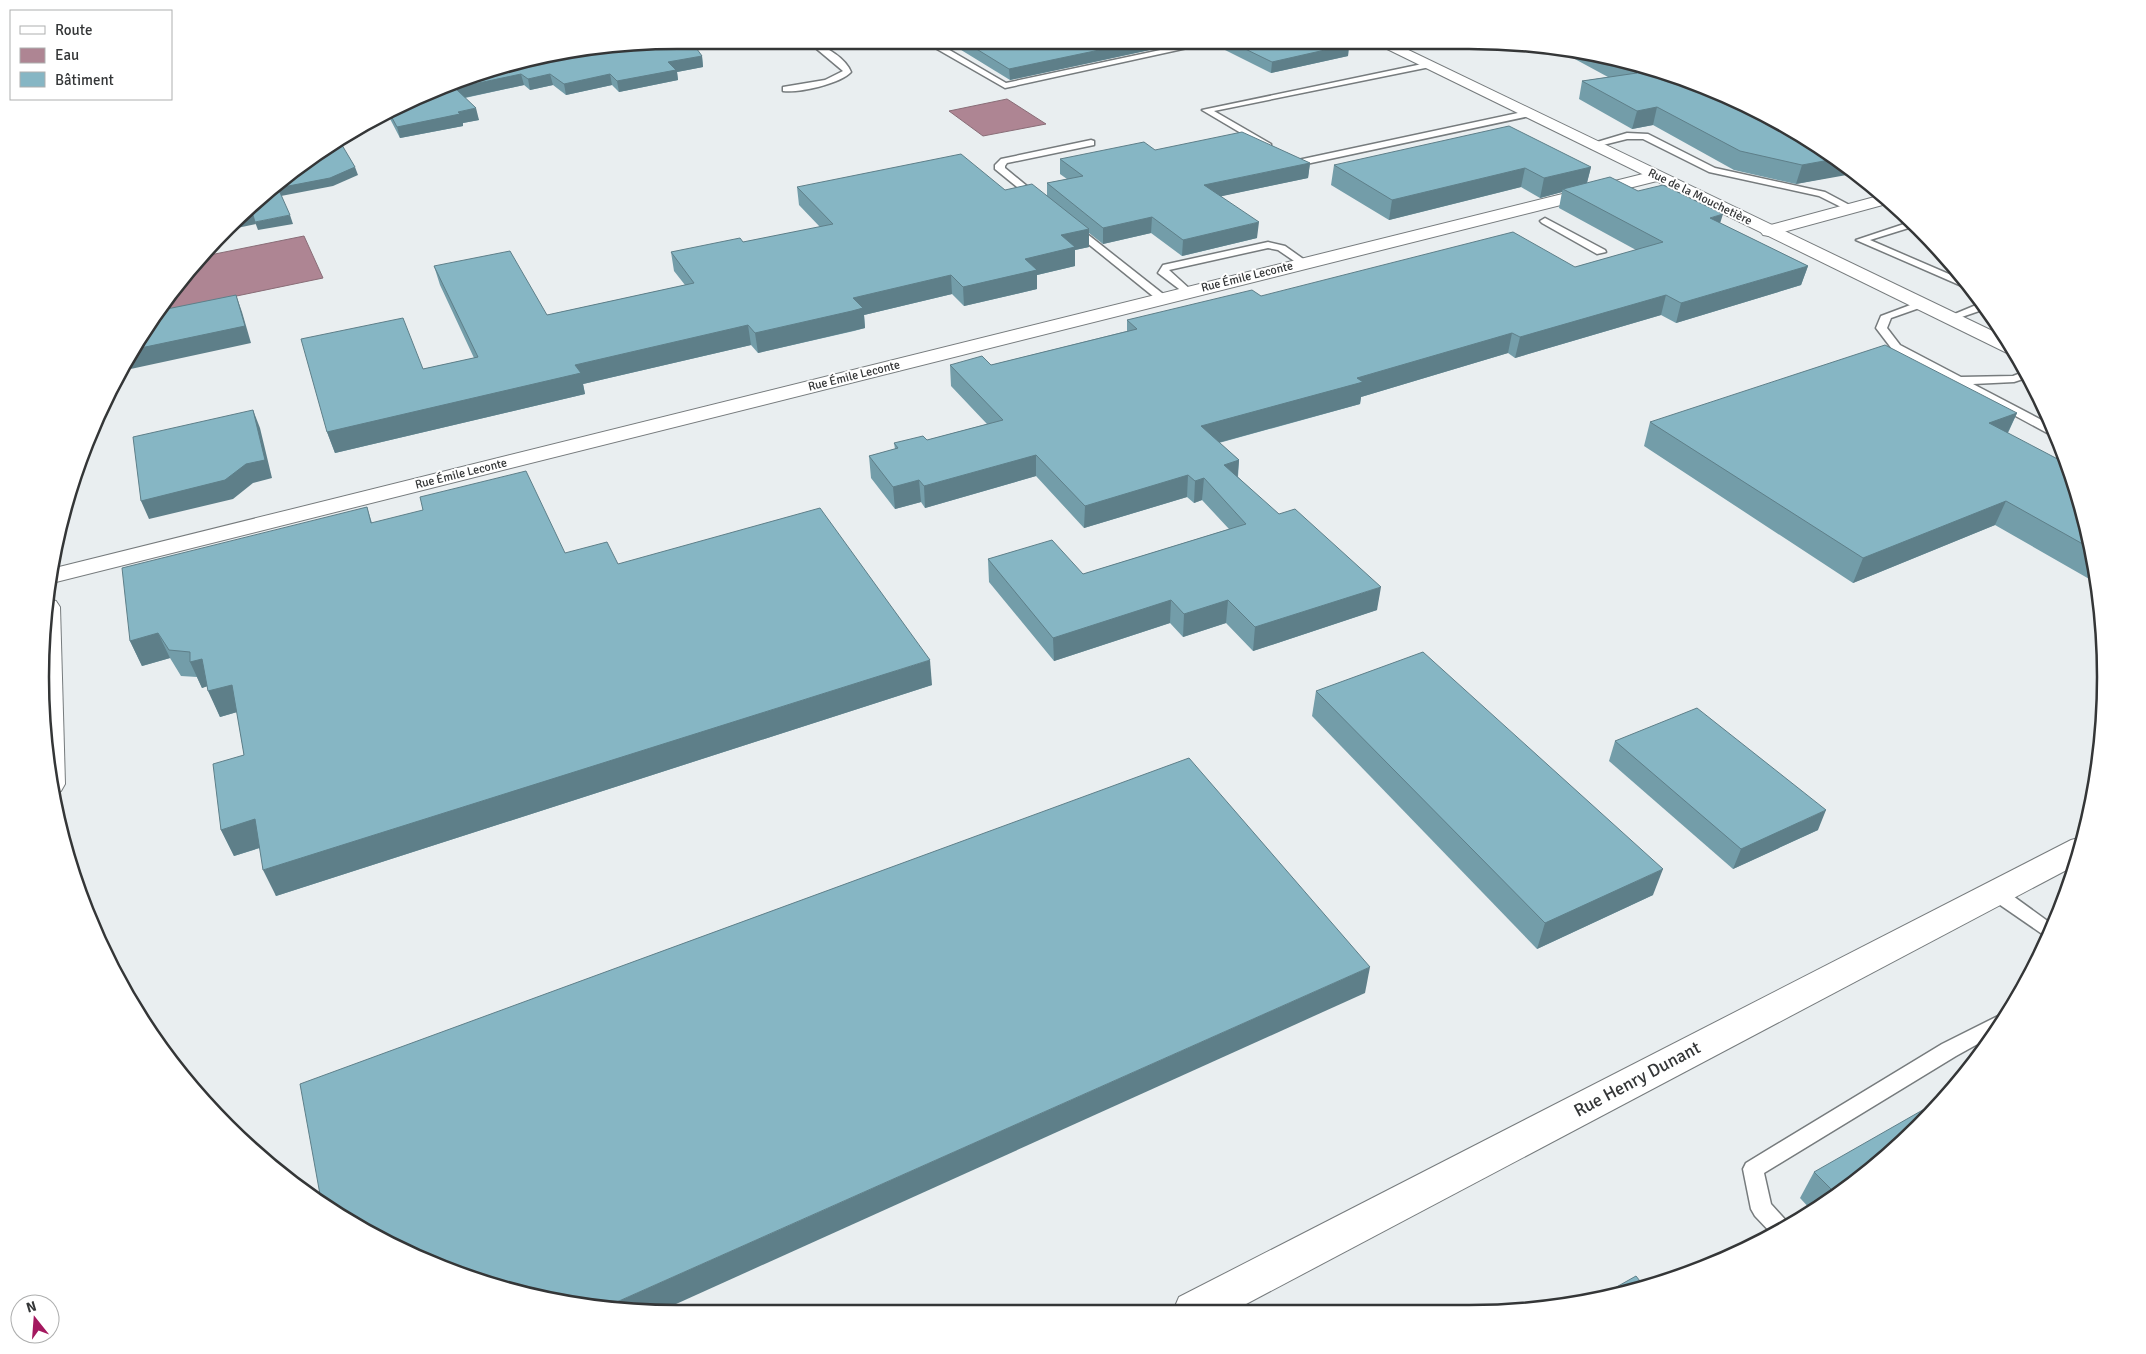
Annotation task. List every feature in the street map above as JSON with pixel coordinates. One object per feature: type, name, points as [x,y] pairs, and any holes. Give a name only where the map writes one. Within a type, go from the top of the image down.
[{"type":"street","name":"Rue de la Mouchetière","points":[[1394,49],[2000,342]]},
{"type":"street","name":"Rue Émile Leconte","points":[[57,575],[1655,176]]},
{"type":"street","points":[[1769,231],[1878,201]]},
{"type":"street","name":"Rue Henry Dunant","points":[[1205,1305],[2072,853]]},
{"type":"lane","points":[[786,89],[843,77],[847,72],[845,67],[820,49]]},
{"type":"lane","points":[[943,49],[1005,86],[1183,49]]},
{"type":"lane","points":[[1427,65],[1206,110],[1297,163],[1527,114]]},
{"type":"lane","points":[[1591,145],[1627,136],[1645,136],[1712,170],[1822,194],[1852,209]]},
{"type":"lane","points":[[1047,206],[1000,169],[1000,165],[1004,161],[1091,143]]},
{"type":"lane","points":[[1062,218],[1163,298]]},
{"type":"lane","points":[[1545,221],[1600,252]]},
{"type":"lane","points":[[1906,226],[1861,240],[1955,281]]},
{"type":"lane","points":[[1187,292],[1163,272],[1164,269],[1268,245],[1281,248],[1304,263]]},
{"type":"lane","points":[[1921,304],[1886,316],[1881,328],[1896,347],[2044,425]]},
{"type":"lane","points":[[1950,318],[1977,308]]},
{"type":"lane","points":[[1959,381],[2014,379],[2020,377]]},
{"type":"lane","points":[[1996,893],[2044,928]]},
{"type":"lane","points":[[1777,1224],[1762,1209],[1753,1169],[1949,1050],[1989,1029]]},
{"type":"water","points":[[1007,99],[1046,124],[983,136],[949,111]]},
{"type":"water","points":[[304,236],[323,278],[168,310],[213,254]]},
{"type":"building","points":[[697,49],[702,56],[668,62],[676,70],[617,81],[610,74],[564,84],[550,74],[528,79],[521,74],[465,86],[514,70],[595,54],[636,50]]},
{"type":"building","points":[[976,49],[1104,49],[1009,69]]},
{"type":"building","points":[[1245,49],[1329,49],[1272,62]]},
{"type":"building","points":[[1630,70],[1671,82],[1747,114],[1783,133],[1826,161],[1802,165],[1740,151],[1657,107],[1637,111],[1582,81],[1637,73]]},
{"type":"building","points":[[456,89],[476,108],[458,112],[460,114],[397,127],[392,118]]},
{"type":"building","points":[[1509,126],[1591,167],[1544,178],[1525,168],[1392,200],[1334,165]]},
{"type":"building","points":[[1242,132],[1310,163],[1204,185],[1259,222],[1183,240],[1152,217],[1103,228],[1047,183],[1083,176],[1060,159],[1144,142],[1155,150]]},
{"type":"building","points":[[342,146],[355,167],[330,178],[286,187]]},
{"type":"building","points":[[961,154],[1005,190],[1032,184],[1089,229],[1061,235],[1075,247],[1025,259],[1037,270],[963,287],[951,275],[853,298],[863,308],[852,311],[755,333],[748,325],[575,365],[581,373],[327,432],[301,339],[403,318],[423,369],[478,357],[434,266],[510,251],[547,315],[694,283],[671,252],[740,238],[743,242],[833,224],[797,187]]},
{"type":"building","points":[[1610,177],[1638,191],[1663,185],[1723,214],[1710,218],[1808,266],[1681,303],[1666,295],[1520,337],[1512,333],[1357,378],[1363,382],[1201,426],[1239,460],[1224,465],[1279,514],[1295,509],[1381,587],[1255,627],[1228,600],[1184,614],[1171,600],[1053,638],[988,559],[1052,540],[1083,574],[1246,524],[1204,478],[1195,481],[1188,475],[1085,506],[1036,455],[924,486],[919,480],[893,487],[869,456],[898,448],[894,443],[923,436],[927,440],[1003,420],[950,365],[982,356],[991,365],[1137,329],[1127,320],[1252,290],[1261,296],[1513,232],[1575,267],[1663,242],[1563,189]]},
{"type":"building","points":[[280,192],[290,215],[255,222],[253,215]]},
{"type":"building","points":[[236,295],[245,326],[143,348],[169,309]]},
{"type":"building","points":[[1885,345],[2017,413],[1989,423],[2058,459],[2076,514],[2083,544],[2006,501],[1863,558],[1650,422]]},
{"type":"building","points":[[253,410],[265,460],[246,464],[225,480],[141,501],[133,437]]},
{"type":"building","points":[[526,471],[565,553],[607,542],[618,564],[820,508],[930,660],[263,870],[255,819],[221,830],[213,764],[244,755],[232,685],[208,691],[202,659],[190,662],[190,652],[169,650],[158,633],[130,641],[122,568],[367,507],[371,523],[423,510],[420,497]]},
{"type":"building","points":[[1423,652],[1663,869],[1545,923],[1316,691]]},
{"type":"building","points":[[1697,708],[1826,810],[1741,849],[1615,741]]},
{"type":"building","points":[[1189,758],[1370,967],[617,1302],[554,1293],[514,1284],[475,1272],[399,1240],[363,1221],[328,1199],[320,1193],[300,1084]]},
{"type":"building","points":[[1924,1109],[1883,1149],[1831,1189],[1814,1172]]},
{"type":"building","points":[[1636,1276],[1640,1281],[1632,1284],[1615,1288]]}]
